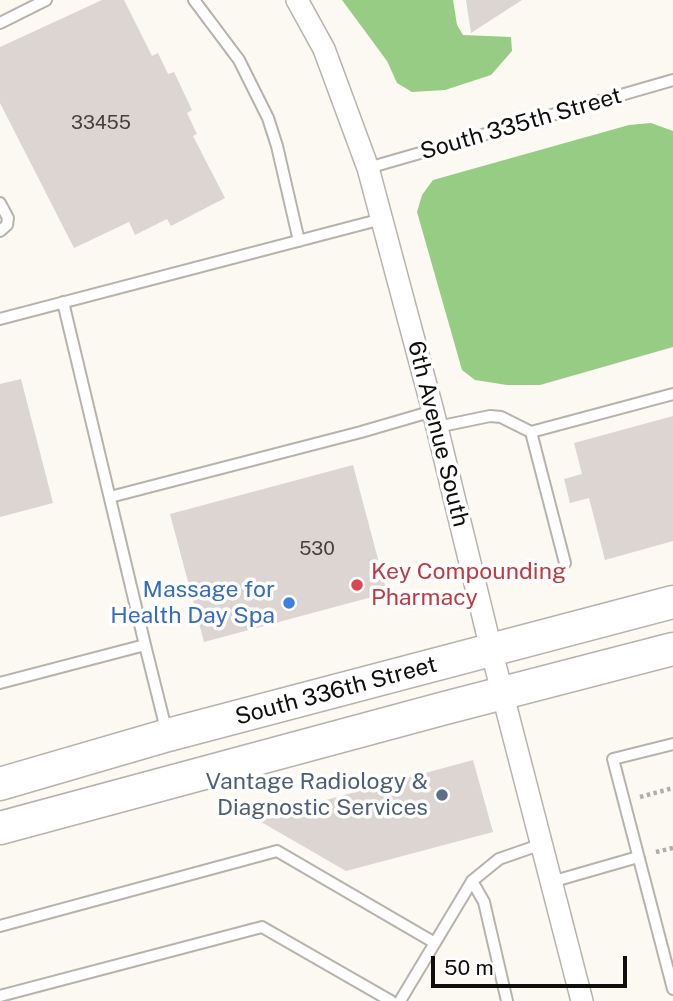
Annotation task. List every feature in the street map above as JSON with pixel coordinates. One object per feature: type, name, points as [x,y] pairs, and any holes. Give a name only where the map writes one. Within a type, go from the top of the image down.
[{"type":"main road","name":"South 336th Street","points":[[0,783],[168,735],[673,602]]},
{"type":"main road","name":"South 336th Street","points":[[0,828],[673,649]]},
{"type":"street","name":"6th Avenue South","points":[[297,0],[324,49],[368,168],[435,419],[582,1001]]},
{"type":"lane","points":[[0,23],[46,0]]},
{"type":"lane","points":[[194,0],[239,60],[268,118],[299,241]]},
{"type":"lane","name":"South 335th Street","points":[[368,168],[673,80]]},
{"type":"lane","points":[[0,203],[8,218],[7,225],[0,231]]},
{"type":"lane","points":[[0,319],[382,219]]},
{"type":"lane","points":[[63,302],[168,735]]},
{"type":"lane","points":[[110,497],[361,432],[435,419],[490,416],[502,417],[531,432],[673,394]]},
{"type":"lane","points":[[531,432],[565,563]]},
{"type":"lane","points":[[0,683],[145,645]]},
{"type":"lane","points":[[673,744],[613,759],[673,989]]},
{"type":"lane","points":[[400,1001],[472,881],[499,859],[542,844]]},
{"type":"lane","points":[[0,926],[277,851],[435,943]]},
{"type":"lane","points":[[551,882],[639,857]]},
{"type":"lane","points":[[472,881],[484,902],[507,1001]]},
{"type":"lane","points":[[0,996],[262,927],[391,1001]]},
{"type":"path","points":[[624,801],[673,788]]},
{"type":"green space","points":[[342,0],[453,0],[457,25],[463,35],[511,37],[512,51],[491,75],[445,90],[412,92],[397,83],[387,61]]},
{"type":"green space","points":[[651,123],[673,131],[673,347],[540,385],[507,385],[475,380],[462,370],[417,212],[422,195],[433,180],[629,125]]},
{"type":"building","points":[[102,0],[124,0],[152,56],[158,53],[168,74],[174,72],[192,110],[187,113],[197,134],[193,136],[225,198],[171,226],[167,219],[135,235],[129,222],[74,248],[0,103],[0,47]]},
{"type":"building","points":[[466,0],[522,0],[471,33]]},
{"type":"building","points":[[21,379],[53,503],[0,517],[0,384]]},
{"type":"building","points":[[673,416],[673,541],[605,560],[589,498],[570,503],[564,479],[582,474],[574,443]]},
{"type":"building","points":[[353,465],[387,593],[204,642],[170,514]]},
{"type":"building","points":[[473,760],[493,832],[346,871],[256,819]]},
{"type":"place","name":"Key Compounding Pharmacy","points":[[357,585]]},
{"type":"place","name":"Massage for Health Day Spa","points":[[289,603]]},
{"type":"place","name":"Vantage Radiology & Diagnostic Services","points":[[442,795]]}]
